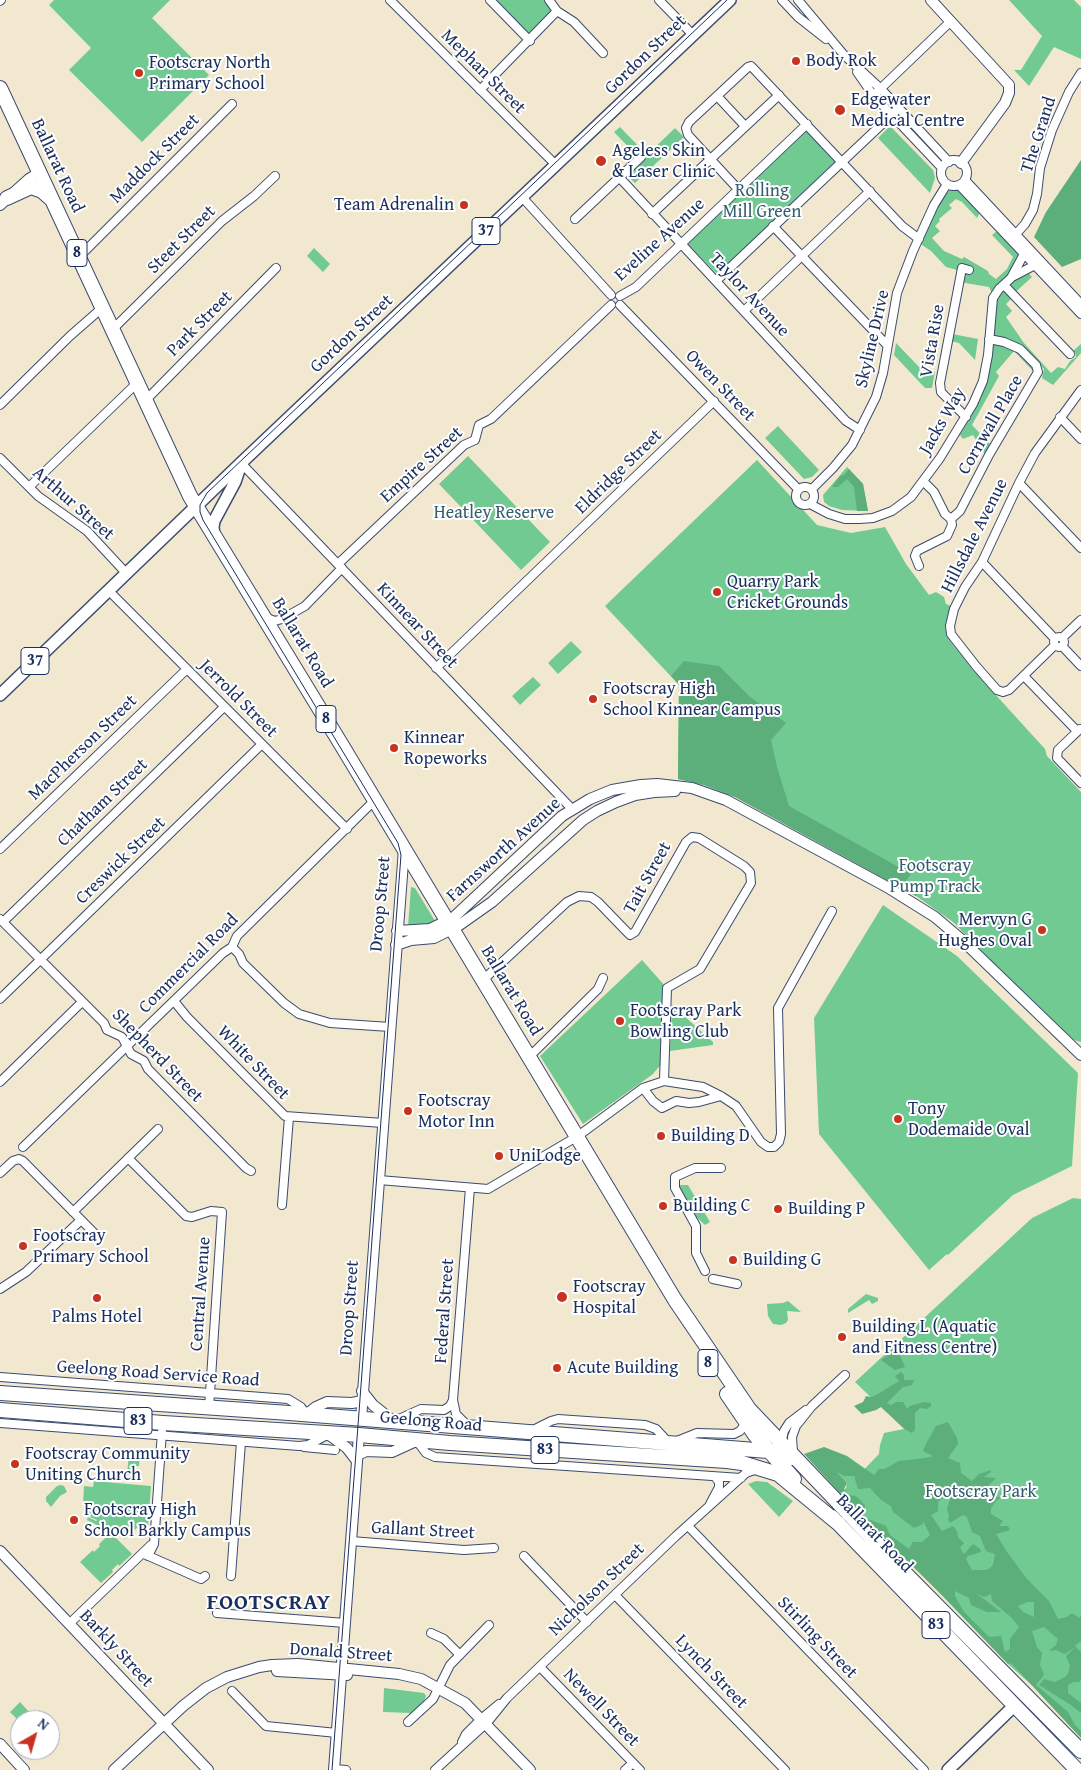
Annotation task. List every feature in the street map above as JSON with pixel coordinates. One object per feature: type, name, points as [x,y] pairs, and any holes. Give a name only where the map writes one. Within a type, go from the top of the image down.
[{"type":"highway","name":"Ballarat Road","points":[[0,88],[174,465],[196,507],[578,1136],[675,1300],[778,1453]]},
{"type":"highway","points":[[4,202],[31,187],[42,191],[51,199]]},
{"type":"highway","name":"Ballarat Road","points":[[675,1300],[686,1328],[746,1423],[778,1453],[839,1524],[1077,1770]]},
{"type":"highway","name":"Geelong Road","points":[[0,1392],[778,1453],[792,1457],[799,1462]]},
{"type":"highway","name":"Geelong Road","points":[[0,1410],[46,1413],[163,1429],[277,1430],[726,1461],[759,1468],[781,1476],[811,1503],[839,1524]]},
{"type":"highway","points":[[264,1412],[279,1419],[284,1424],[283,1428],[277,1430]]},
{"type":"highway","name":"Droop Street","points":[[360,1419],[360,1435]]},
{"type":"highway","name":"Ballarat Road","points":[[799,1462],[964,1634],[1081,1751]]},
{"type":"highway","points":[[954,1644],[964,1634]]},
{"type":"highway","points":[[1014,1706],[1026,1695]]},
{"type":"highway","points":[[1042,1735],[1054,1723]]},
{"type":"main road","name":"Gordon Street","points":[[0,695],[241,463],[730,0]]},
{"type":"main road","points":[[214,538],[214,523],[235,482],[241,463]]},
{"type":"main road","points":[[948,1770],[1014,1706]]},
{"type":"street","name":"Mephan Street","points":[[390,0],[556,165]]},
{"type":"street","points":[[490,0],[530,41]]},
{"type":"street","points":[[549,0],[557,12],[574,22],[603,53]]},
{"type":"street","points":[[659,0],[693,35]]},
{"type":"street","points":[[782,0],[798,17],[837,48]]},
{"type":"street","points":[[798,0],[850,62],[899,108],[949,162]]},
{"type":"street","points":[[931,0],[1009,85],[1009,93],[1005,102],[961,163]]},
{"type":"street","points":[[480,90],[557,12]]},
{"type":"street","points":[[874,95],[951,21]]},
{"type":"street","points":[[850,62],[874,95],[942,168],[942,178],[947,184],[955,186],[962,182],[967,172],[964,165],[957,161],[949,162],[942,168]]},
{"type":"street","points":[[738,189],[688,135],[686,128],[689,122],[751,66],[808,124],[902,226],[919,239]]},
{"type":"street","name":"The Grand","points":[[1016,234],[1025,224],[1033,210],[1040,168],[1052,130],[1068,92],[1081,72]]},
{"type":"street","points":[[652,214],[779,95]]},
{"type":"street","points":[[717,96],[745,126]]},
{"type":"street","name":"Maddock Street","points":[[79,257],[232,104]]},
{"type":"street","points":[[716,281],[899,108]]},
{"type":"street","name":"Eveline Avenue","points":[[620,296],[636,287],[808,124]]},
{"type":"street","points":[[575,219],[641,157]]},
{"type":"street","points":[[4,202],[29,178],[39,173]]},
{"type":"street","name":"Steet Street","points":[[112,330],[222,220],[254,196],[276,176]]},
{"type":"street","name":"Taylor Avenue","points":[[619,177],[846,420],[860,430]]},
{"type":"street","points":[[962,182],[1016,234],[1081,304]]},
{"type":"street","points":[[962,182],[1024,254],[1081,314]]},
{"type":"street","name":"Skyline Drive","points":[[812,489],[852,445],[876,397],[883,373],[897,293],[934,205],[947,184]]},
{"type":"street","points":[[744,311],[870,192]]},
{"type":"street","points":[[522,197],[611,295]]},
{"type":"street","points":[[773,226],[887,345]]},
{"type":"street","name":"Jacks Way","points":[[810,504],[829,514],[845,519],[872,518],[892,511],[912,497],[924,482],[966,417],[983,381],[990,340],[993,298],[1011,278],[1024,254]]},
{"type":"street","points":[[1011,278],[1035,266]]},
{"type":"street","name":"Park Street","points":[[145,401],[276,268]]},
{"type":"street","name":"Vista Rise","points":[[966,417],[941,392],[940,383],[962,268],[969,270]]},
{"type":"street","points":[[1004,285],[1070,354]]},
{"type":"street","points":[[611,295],[620,296],[622,299],[620,305],[615,307],[611,305],[609,301],[611,295]]},
{"type":"street","name":"Empire Street","points":[[340,566],[464,445],[476,440],[479,425],[491,419],[611,305]]},
{"type":"street","name":"Owen Street","points":[[620,305],[798,489]]},
{"type":"street","points":[[0,405],[70,336],[102,308]]},
{"type":"street","name":"Cornwall Place","points":[[919,566],[915,556],[917,551],[947,536],[952,525],[951,520],[960,511],[989,455],[1038,372],[1036,365],[1020,349],[1009,343],[990,340]]},
{"type":"street","points":[[29,487],[137,383]]},
{"type":"street","name":"Hillsdale Avenue","points":[[1024,676],[1008,690],[1003,692],[998,690],[951,634],[950,626],[954,609],[965,587],[982,562],[1035,453],[1081,390]]},
{"type":"street","name":"Eldridge Street","points":[[436,668],[714,401]]},
{"type":"street","points":[[1060,417],[1081,439]]},
{"type":"street","name":"Arthur Street","points":[[0,458],[38,496],[87,531],[126,573]]},
{"type":"street","name":"Kinnear Street","points":[[241,463],[572,809]]},
{"type":"street","points":[[924,482],[934,492],[951,520]]},
{"type":"street","points":[[1019,483],[1081,548]]},
{"type":"street","points":[[804,486],[812,489],[814,498],[810,504],[802,505],[797,501],[796,494],[798,489],[804,486]]},
{"type":"street","points":[[982,562],[1081,666]]},
{"type":"street","points":[[263,616],[275,621],[305,606],[340,566]]},
{"type":"street","name":"Jerrold Street","points":[[108,590],[347,829]]},
{"type":"street","points":[[275,635],[274,630],[282,619]]},
{"type":"street","points":[[1081,620],[1024,676],[1079,730],[1058,750],[1057,758],[1081,783]]},
{"type":"street","name":"MacPherson Street","points":[[0,849],[187,669]]},
{"type":"street","name":"Chatham Street","points":[[1,920],[224,707]]},
{"type":"street","name":"Creswick Street","points":[[0,1000],[262,744]]},
{"type":"street","name":"Farnsworth Avenue","points":[[450,926],[456,915],[572,809],[612,790],[657,784],[685,786],[720,797],[896,892],[935,917],[962,940],[1081,1055]]},
{"type":"street","name":"Farnsworth Avenue","points":[[396,945],[411,940],[434,938],[450,926],[488,905],[583,820],[624,798],[661,791],[680,792],[701,795],[746,811]]},
{"type":"street","name":"Commercial Road","points":[[23,1148],[223,953],[232,947],[237,936],[375,800]]},
{"type":"street","points":[[572,809],[583,820]]},
{"type":"street","name":"Tait Street","points":[[483,980],[567,902],[579,896],[591,897],[630,935],[635,932],[686,842],[692,837],[700,838],[744,866],[750,872],[750,883],[700,969],[667,988],[664,1081]]},
{"type":"street","points":[[528,848],[539,860]]},
{"type":"street","name":"Droop Street","points":[[360,1419],[404,849]]},
{"type":"street","points":[[504,870],[515,882]]},
{"type":"street","points":[[379,1180],[488,1189],[578,1136],[643,1088],[664,1081],[703,1087],[721,1096],[736,1106],[761,1142],[768,1148],[774,1147],[779,1142],[781,1134],[778,1008],[832,910]]},
{"type":"street","name":"Shepherd Street","points":[[1,920],[104,1023],[110,1032],[123,1038],[132,1055],[144,1061],[148,1069],[251,1171]]},
{"type":"street","name":"Farnsworth Avenue","points":[[397,931],[450,926]]},
{"type":"street","points":[[232,947],[239,954],[242,963],[284,1003],[299,1014],[325,1022],[390,1027]]},
{"type":"street","points":[[529,1057],[598,989],[603,978]]},
{"type":"street","name":"White Street","points":[[174,1001],[187,1017],[282,1114],[289,1117],[383,1124]]},
{"type":"street","points":[[0,1082],[82,1002]]},
{"type":"street","points":[[1065,1040],[1081,1045]]},
{"type":"street","points":[[643,1088],[653,1101],[662,1108],[676,1101],[699,1102],[721,1096]]},
{"type":"street","points":[[282,1205],[289,1117]]},
{"type":"street","points":[[73,1212],[158,1128]]},
{"type":"street","name":"Central Avenue","points":[[128,1158],[184,1215],[190,1217],[211,1211],[222,1212],[209,1408]]},
{"type":"street","points":[[0,1173],[12,1162],[24,1161],[99,1238]]},
{"type":"street","points":[[705,1271],[696,1253],[696,1226],[675,1188],[675,1177],[696,1168],[721,1168]]},
{"type":"street","name":"Federal Street","points":[[470,1188],[453,1398],[456,1414],[474,1428]]},
{"type":"street","points":[[0,1289],[26,1272],[81,1220]]},
{"type":"street","points":[[713,1279],[737,1284]]},
{"type":"street","points":[[799,1462],[792,1450],[792,1435],[796,1426],[812,1406],[845,1375]]},
{"type":"street","name":"Geelong Road Service Road","points":[[0,1377],[292,1400],[301,1407],[306,1415]]},
{"type":"street","points":[[51,1396],[73,1382]]},
{"type":"street","points":[[306,1415],[314,1408],[327,1402],[352,1403],[362,1396],[393,1422],[422,1409],[446,1410],[453,1398]]},
{"type":"street","points":[[778,1453],[784,1431],[791,1421],[812,1406]]},
{"type":"street","points":[[23,1425],[46,1413]]},
{"type":"street","points":[[0,1423],[163,1429],[241,1442],[336,1450]]},
{"type":"street","points":[[670,1444],[698,1433],[734,1434],[740,1431],[746,1423]]},
{"type":"street","points":[[69,1624],[145,1555],[154,1543],[163,1429]]},
{"type":"street","points":[[299,1446],[308,1445],[328,1434],[358,1458],[364,1452],[392,1452],[417,1441],[426,1453],[435,1457],[741,1478],[759,1468]]},
{"type":"street","name":"Droop Street","points":[[334,1769],[360,1435]]},
{"type":"street","points":[[231,1576],[241,1442]]},
{"type":"street","points":[[658,1457],[658,1472]]},
{"type":"street","name":"Nicholson Street","points":[[709,1506],[720,1487],[715,1477]]},
{"type":"street","name":"Nicholson Street","points":[[435,1770],[507,1698],[709,1506],[720,1499],[741,1478]]},
{"type":"street","name":"Stirling Street","points":[[688,1526],[924,1770]]},
{"type":"street","name":"Gallant Street","points":[[352,1541],[464,1550],[494,1548]]},
{"type":"street","name":"Barkly Street","points":[[0,1551],[208,1770]]},
{"type":"street","points":[[145,1555],[203,1578]]},
{"type":"street","points":[[524,1556],[587,1622]]},
{"type":"street","name":"Lynch Street","points":[[615,1595],[785,1770]]},
{"type":"street","points":[[217,1613],[345,1623]]},
{"type":"street","points":[[408,1722],[433,1699],[437,1687],[449,1667],[489,1625]]},
{"type":"street","points":[[431,1634],[444,1639],[460,1656]]},
{"type":"street","name":"Newell Street","points":[[540,1667],[640,1770]]},
{"type":"street","name":"Donald Street","points":[[114,1770],[190,1700],[206,1688],[227,1677],[246,1671],[275,1670],[408,1675],[462,1700],[481,1724],[530,1770]]},
{"type":"street","points":[[232,1691],[266,1726],[337,1732]]},
{"type":"street","points":[[0,1744],[24,1770]]},
{"type":"street","points":[[625,1770],[633,1762]]},
{"type":"street","points":[[334,1769],[346,1770]]},
{"type":"green space","name":"Footscray North Primary School","points":[[54,0],[170,0],[152,18],[209,75],[142,142],[69,70],[91,48],[49,5]]},
{"type":"green space","points":[[495,0],[545,0],[550,5],[552,12],[548,17],[546,16],[533,33],[528,33]]},
{"type":"green space","points":[[1009,0],[1074,0],[1081,7],[1081,59],[1054,47],[1029,86],[1014,70],[1021,70],[1042,36]]},
{"type":"green space","points":[[890,126],[933,170],[935,178],[930,193],[878,138]]},
{"type":"green space","points":[[620,127],[647,155],[675,128],[684,137],[635,183],[626,174],[641,160],[614,132]]},
{"type":"green space","name":"Rolling Mill Green","points":[[807,129],[837,160],[717,274],[687,243]]},
{"type":"green space","points":[[1081,160],[1081,259],[1062,267],[1034,237],[1046,212]]},
{"type":"green space","points":[[959,190],[980,212],[977,218],[962,202],[956,199],[949,205],[952,208],[939,219],[940,221],[935,226],[940,231],[932,238],[944,251],[962,259],[964,257],[988,271],[996,279],[1007,269],[1013,257],[992,235],[997,231],[1000,233],[1020,254],[1018,263],[992,293],[989,287],[965,283],[956,277],[957,270],[946,267],[931,251],[919,243],[941,198],[949,191]]},
{"type":"green space","points":[[314,248],[330,264],[323,272],[307,256]]},
{"type":"green space","points":[[1027,271],[1032,277],[1010,297],[1011,299],[1006,304],[1012,311],[1006,317],[1024,343],[1051,373],[1058,367],[1065,369],[1070,361],[1076,357],[1075,352],[1072,352],[1081,344],[1081,353],[1053,385],[1042,378],[1044,369],[1023,346],[1009,340],[992,337],[996,299],[1015,278]]},
{"type":"green space","points":[[952,334],[978,339],[975,360],[959,343],[951,341]]},
{"type":"green space","points":[[896,343],[921,369],[935,372],[932,388],[925,388],[894,355]]},
{"type":"green space","points":[[993,343],[1000,343],[1020,352],[1034,369],[1034,372],[1014,351],[996,372],[999,376],[972,425],[990,444],[985,454],[973,435],[963,439],[960,435],[980,400],[988,378]]},
{"type":"green space","points":[[778,426],[819,470],[812,477],[804,479],[765,438]]},
{"type":"green space","name":"Heatley Reserve","points":[[468,456],[550,542],[521,570],[439,484]]},
{"type":"green space","name":"Footscray Pump Track","points":[[757,460],[817,525],[851,533],[885,527],[906,564],[929,595],[936,592],[944,597],[946,604],[951,606],[945,628],[950,641],[974,671],[1045,749],[1047,756],[1081,792],[1081,1042],[1063,1033],[953,922],[916,896],[735,797],[704,785],[678,779],[679,685],[605,606]]},
{"type":"green space","points":[[847,467],[863,484],[868,511],[842,510],[829,506],[824,502],[823,495]]},
{"type":"green space","points":[[849,469],[863,484],[868,511],[857,511],[854,487],[847,479],[838,487],[832,487],[840,476],[844,475]]},
{"type":"green space","points":[[571,641],[582,652],[558,674],[548,663]]},
{"type":"green space","points":[[684,661],[719,666],[749,696],[786,723],[771,740],[789,806],[911,874],[905,882],[920,891],[916,896],[735,797],[704,785],[678,779],[679,685],[671,676]]},
{"type":"green space","points":[[533,677],[541,685],[520,705],[512,696]]},
{"type":"green space","points":[[411,887],[415,888],[435,921],[432,923],[408,926]]},
{"type":"green space","points":[[883,905],[957,956],[1078,1073],[1072,1166],[1013,1195],[929,1270],[819,1134],[814,1018]]},
{"type":"green space","name":"Footscray Park Bowling Club","points":[[642,960],[665,986],[662,1063],[653,1074],[583,1124],[540,1056]]},
{"type":"green space","points":[[672,1005],[713,1042],[713,1045],[670,1051]]},
{"type":"green space","points":[[676,1185],[688,1185],[710,1222],[705,1225],[694,1215]]},
{"type":"green space","name":"Footscray Park","points":[[1073,1198],[1081,1199],[1081,1738],[1034,1687],[1008,1664],[869,1520],[862,1517],[842,1492],[846,1488],[847,1483],[835,1470],[854,1476],[855,1479],[879,1454],[884,1433],[904,1429],[855,1382],[1032,1218]]},
{"type":"green space","points":[[866,1294],[878,1298],[878,1301],[872,1304],[869,1300],[848,1313],[848,1309]]},
{"type":"green space","points":[[788,1301],[801,1312],[787,1311],[788,1320],[786,1323],[781,1325],[773,1324],[768,1316],[767,1304]]},
{"type":"green space","points":[[897,1349],[905,1367],[895,1370],[881,1360]]},
{"type":"green space","points":[[901,1372],[904,1375],[904,1380],[914,1380],[912,1385],[903,1387],[887,1403],[891,1405],[896,1402],[903,1402],[907,1409],[910,1406],[924,1402],[931,1403],[931,1406],[927,1409],[920,1408],[915,1413],[915,1430],[912,1433],[906,1430],[881,1407],[862,1414],[854,1406],[863,1402],[866,1396],[871,1397],[878,1394],[899,1381],[895,1376]]},
{"type":"green space","points":[[948,1422],[957,1438],[958,1444],[948,1458],[960,1463],[961,1473],[972,1481],[979,1474],[991,1470],[984,1477],[996,1478],[986,1488],[990,1491],[997,1486],[990,1494],[1002,1497],[991,1508],[991,1514],[1003,1521],[999,1526],[1008,1526],[1010,1530],[996,1534],[1027,1579],[1049,1601],[1058,1619],[1067,1617],[1072,1613],[1079,1618],[1081,1616],[1081,1641],[1075,1646],[1081,1652],[1081,1680],[1068,1685],[1068,1693],[1081,1703],[1081,1713],[1039,1685],[1044,1679],[1055,1682],[1068,1674],[1070,1666],[1066,1656],[1075,1647],[1065,1654],[1056,1650],[1049,1651],[1056,1645],[1058,1639],[1044,1627],[1032,1631],[1037,1647],[1042,1653],[1040,1665],[1044,1675],[1036,1685],[1068,1712],[1075,1725],[1081,1731],[1081,1738],[1011,1663],[1008,1664],[943,1596],[862,1517],[804,1454],[824,1447],[847,1456],[874,1475],[879,1469],[885,1469],[899,1461],[933,1456],[923,1451],[936,1426]],"holes":[[[837,1472],[844,1476],[854,1476],[858,1489],[870,1488],[881,1500],[891,1506],[893,1512],[914,1528],[923,1524],[923,1521],[930,1535],[922,1542],[913,1542],[909,1549],[890,1535],[886,1526],[863,1517],[865,1505],[856,1496],[849,1495],[844,1489],[847,1483]],[[948,1493],[950,1499],[947,1509],[950,1523],[963,1515],[967,1517],[972,1532],[980,1536],[986,1551],[995,1554],[993,1565],[990,1568],[986,1570],[972,1570],[966,1559],[968,1556],[981,1552],[980,1549],[973,1544],[964,1554],[960,1548],[964,1543],[958,1537],[957,1531],[953,1526],[942,1531],[931,1515],[938,1511],[938,1502]],[[955,1591],[969,1598],[971,1605],[987,1612],[1001,1612],[976,1593],[984,1597],[991,1594],[992,1601],[1012,1618],[1019,1627],[1010,1639],[1010,1649],[1005,1652],[1001,1636],[989,1637],[964,1612],[955,1596]],[[1027,1602],[1034,1602],[1034,1617],[1023,1612],[1018,1606]]]},
{"type":"green space","points":[[129,1453],[140,1454],[139,1466],[134,1466],[135,1476],[127,1475]]},
{"type":"green space","points":[[94,1481],[151,1486],[148,1526],[141,1524],[125,1539],[114,1527],[109,1531],[87,1520],[88,1517],[97,1520],[90,1517],[83,1504],[84,1486],[93,1487]]},
{"type":"green space","points":[[756,1481],[767,1482],[793,1501],[779,1517],[748,1484]]},
{"type":"green space","points":[[57,1486],[64,1486],[67,1492],[60,1496],[51,1507],[46,1501],[46,1497]]},
{"type":"green space","points":[[111,1533],[132,1554],[119,1566],[118,1564],[112,1570],[113,1572],[101,1583],[80,1562],[93,1550],[94,1552],[100,1546],[99,1544]]},
{"type":"green space","points":[[384,1688],[424,1693],[426,1696],[424,1701],[411,1713],[383,1712]]},
{"type":"green space","points":[[20,1702],[27,1710],[12,1710]]},
{"type":"tram line","points":[[332,1770],[401,855],[398,843],[203,520],[200,505],[207,493],[727,0]]},
{"type":"place","name":"Body Rok","points":[[796,61]]},
{"type":"place","name":"Footscray North Primary School","points":[[139,73]]},
{"type":"place","name":"Edgewater Medical Centre","points":[[840,110]]},
{"type":"place","name":"Ageless Skin & Laser Clinic","points":[[601,161]]},
{"type":"place","name":"Team Adrenalin","points":[[464,205]]},
{"type":"place","name":"Quarry Park Cricket Grounds","points":[[717,592]]},
{"type":"place","name":"Footscray High School Kinnear Campus","points":[[593,699]]},
{"type":"place","name":"Kinnear Ropeworks","points":[[394,748]]},
{"type":"place","name":"Mervyn G Hughes Oval","points":[[1042,930]]},
{"type":"place","name":"Footscray Park Bowling Club","points":[[620,1021]]},
{"type":"place","name":"Footscray Motor Inn","points":[[408,1111]]},
{"type":"place","name":"Tony Dodemaide Oval","points":[[898,1119]]},
{"type":"place","name":"Building D","points":[[661,1136]]},
{"type":"place","name":"UniLodge","points":[[499,1156]]},
{"type":"place","name":"Building C","points":[[663,1206]]},
{"type":"place","name":"Building P","points":[[778,1209]]},
{"type":"place","name":"Footscray Primary School","points":[[23,1246]]},
{"type":"place","name":"Building G","points":[[733,1260]]},
{"type":"place","name":"Footscray Hospital","points":[[562,1297]]},
{"type":"place","name":"Palms Hotel","points":[[97,1298]]},
{"type":"place","name":"Building L (Aquatic and Fitness Centre)","points":[[842,1337]]},
{"type":"place","name":"Acute Building","points":[[557,1368]]},
{"type":"place","name":"Footscray Community Uniting Church","points":[[15,1464]]},
{"type":"place","name":"Footscray High School Barkly Campus","points":[[74,1520]]},
{"type":"district","name":"FOOTSCRAY","points":[[269,1603]]}]
